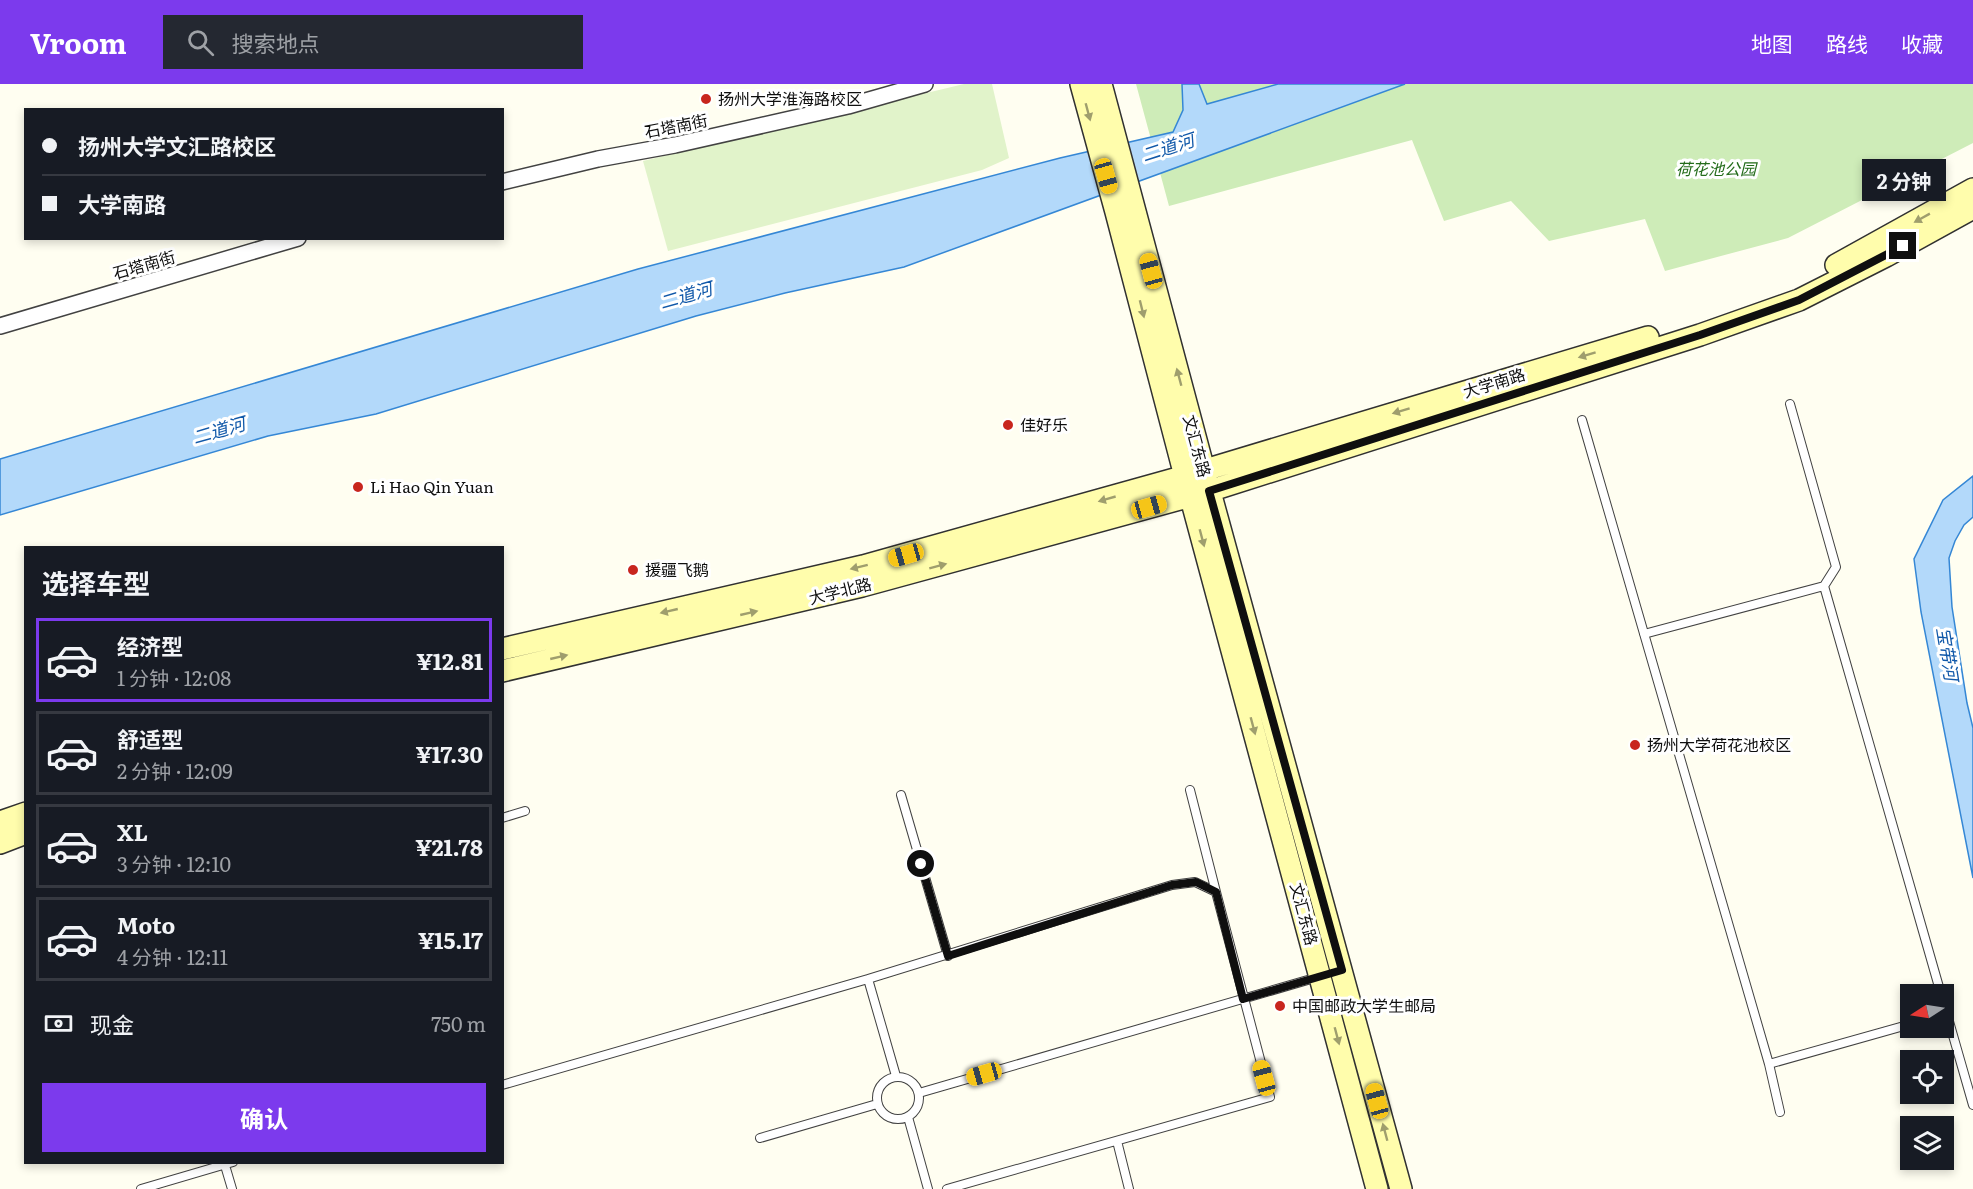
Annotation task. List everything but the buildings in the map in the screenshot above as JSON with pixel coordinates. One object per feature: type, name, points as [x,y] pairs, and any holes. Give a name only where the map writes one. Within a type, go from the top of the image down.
[{"type":"street","name":"石塔南街","points":[[504,182],[598,159],[675,146],[848,106],[925,84]]},
{"type":"street","name":"文汇东路","points":[[1081,84],[1105,136],[1125,208],[1377,1189]]},
{"type":"street","name":"文汇东路","points":[[1101,84],[1105,136]]},
{"type":"street","name":"大学南路","points":[[1197,483],[1691,324],[1797,286],[1973,189]]},
{"type":"street","name":"大学南路","points":[[1197,483],[1700,335],[1799,300],[1973,208]]},
{"type":"street","name":"石塔南街","points":[[0,326],[291,240]]},
{"type":"street","name":"文汇东路","points":[[1197,483],[1342,970],[1401,1189]]},
{"type":"street","name":"大学北路","points":[[504,649],[863,566],[1197,483]]},
{"type":"street","name":"大学北路","points":[[504,671],[862,586],[1197,483]]},
{"type":"street","points":[[0,822],[24,814]]},
{"type":"street","points":[[0,843],[24,834]]},
{"type":"lane","points":[[1644,634],[1824,586],[1836,567],[1790,404]]},
{"type":"lane","points":[[1582,420],[1769,1064],[1780,1112]]},
{"type":"lane","points":[[1824,586],[1938,984]]},
{"type":"lane","points":[[947,1189],[1270,1098],[1190,790]]},
{"type":"lane","points":[[901,795],[948,956]]},
{"type":"lane","points":[[504,817],[525,811]]},
{"type":"lane","points":[[504,1084],[948,956],[1172,885],[1196,882],[1216,892]]},
{"type":"lane","points":[[919,1093],[1342,970]]},
{"type":"lane","points":[[868,979],[896,1076]]},
{"type":"lane","points":[[1769,1064],[1900,1027]]},
{"type":"lane","points":[[1952,1038],[1973,1105]]},
{"type":"lane","points":[[896,1076],[910,1080],[919,1093],[918,1107],[908,1117],[893,1119],[881,1111],[877,1104],[876,1096],[882,1083],[896,1076]]},
{"type":"lane","points":[[760,1138],[877,1104]]},
{"type":"lane","points":[[908,1117],[928,1189]]},
{"type":"lane","points":[[1117,1141],[1130,1189]]},
{"type":"lane","points":[[141,1189],[224,1164]]},
{"type":"lane","points":[[227,1164],[232,1189]]},
{"type":"green space","points":[[964,84],[992,84],[1009,158],[982,170],[668,251],[643,161]]},
{"type":"green space","name":"荷花池公园","points":[[1136,84],[1973,84],[1973,143],[1788,238],[1665,271],[1645,219],[1549,241],[1511,201],[1444,221],[1412,140],[1169,206]]},
{"type":"water","name":"二道河","points":[[1182,84],[1199,84],[1207,104],[1278,84],[1405,84],[904,267],[785,293],[696,316],[376,414],[268,436],[0,515],[0,459],[638,269],[1060,158],[1173,132],[1183,110]]},
{"type":"water","name":"宝带河","points":[[1973,476],[1973,517],[1964,525],[1949,558],[1952,607],[1973,728],[1973,878],[1921,612],[1914,559],[1943,500]]},
{"type":"place","name":"扬州大学淮海路校区","points":[[706,99]]},
{"type":"place","name":"佳好乐","points":[[1008,425]]},
{"type":"place","name":"Li Hao Qin Yuan","points":[[358,487]]},
{"type":"place","name":"援疆飞鹅","points":[[633,570]]},
{"type":"place","name":"扬州大学荷花池校区","points":[[1635,745]]},
{"type":"place","name":"中国邮政大学生邮局","points":[[1280,1006]]},
{"type":"route","points":[[921,864],[948,956],[1172,885],[1196,882],[1216,892],[1243,999],[1342,970],[1209,491],[1700,335],[1799,300],[1903,246]]}]
